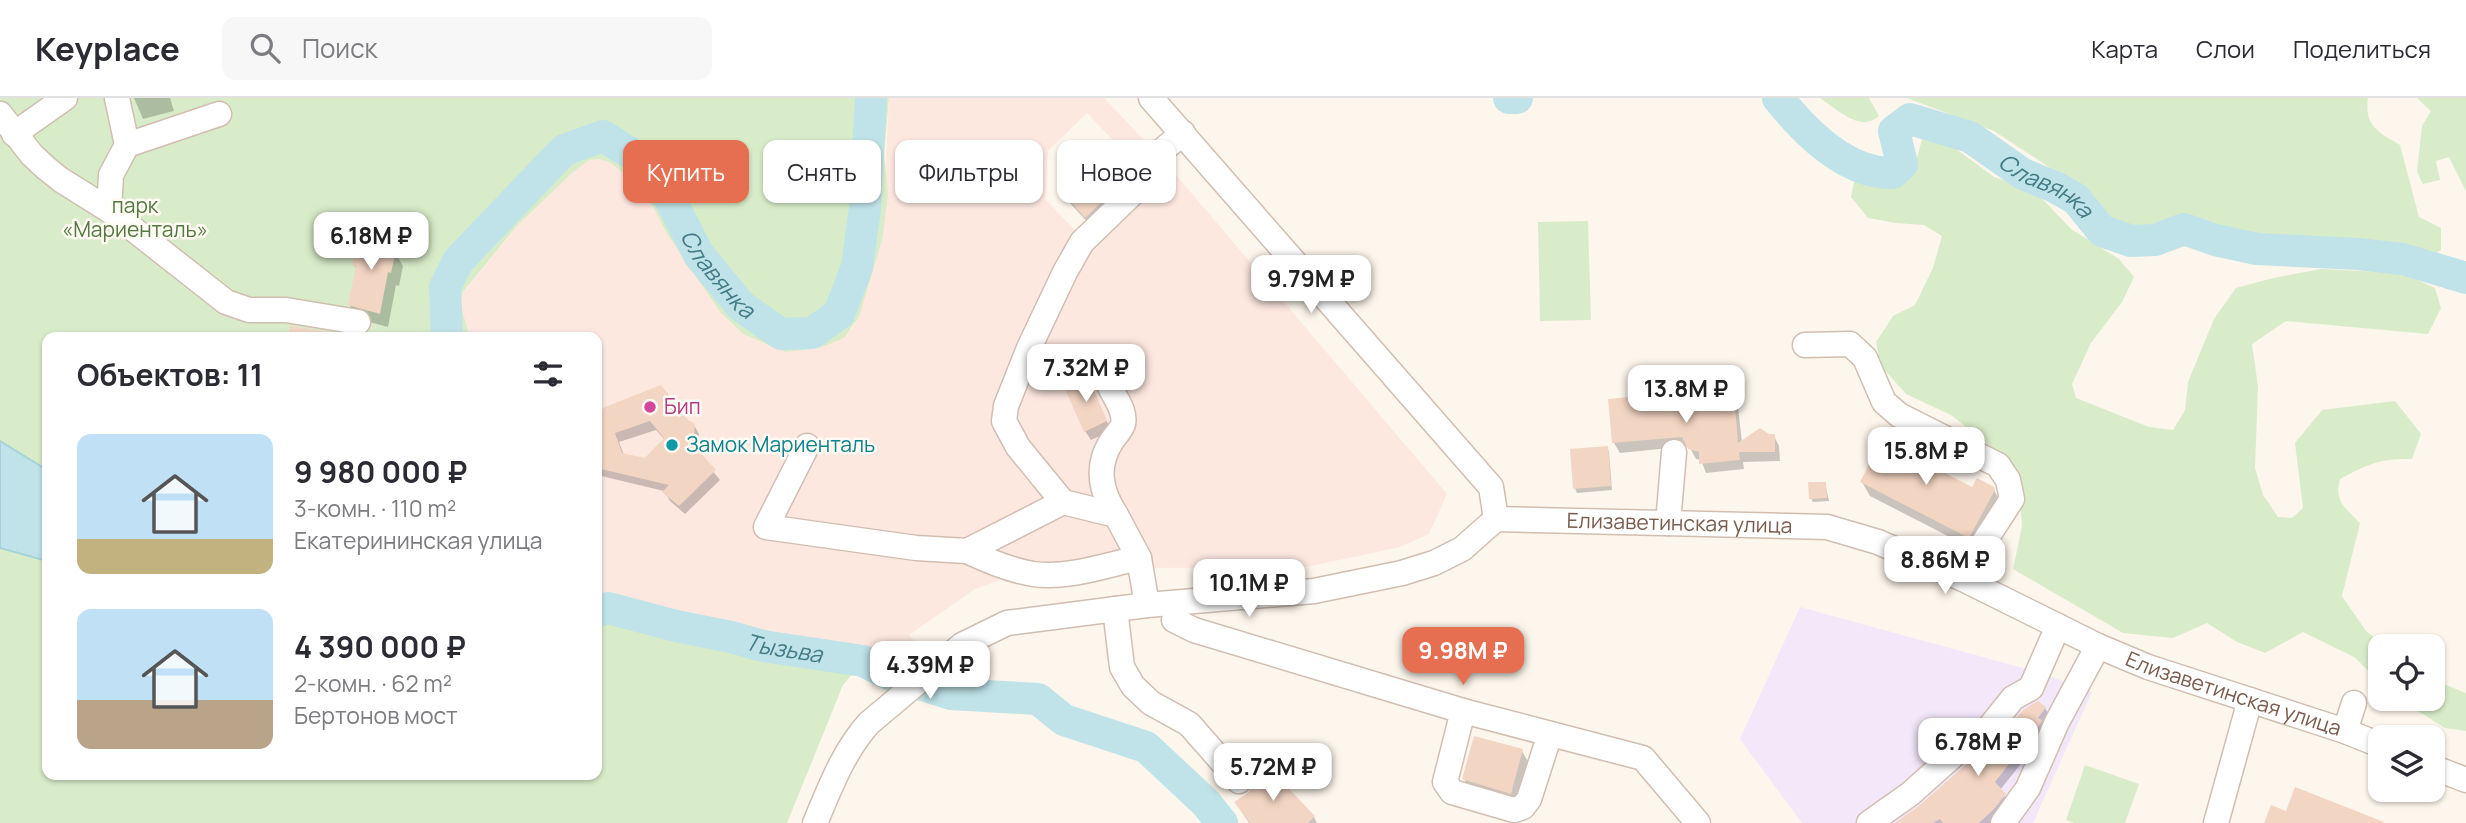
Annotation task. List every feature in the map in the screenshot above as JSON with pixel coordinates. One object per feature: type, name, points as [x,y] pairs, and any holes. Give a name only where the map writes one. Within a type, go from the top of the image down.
[{"type":"street","points":[[65,98],[7,124],[46,168],[109,210],[226,302],[249,310],[286,310],[358,322]]},
{"type":"street","points":[[109,210],[111,176],[127,145],[117,98]]},
{"type":"street","points":[[815,823],[840,765],[857,736],[869,723],[962,645],[1007,623],[1147,604],[1314,591],[1402,573],[1434,563],[1462,549],[1496,519],[1491,487],[1151,98]]},
{"type":"street","points":[[127,145],[219,114]]},
{"type":"street","points":[[1116,515],[1063,502],[1018,447],[1004,421],[1006,406],[1054,293],[1082,242],[1136,190],[1158,154],[1183,133]]},
{"type":"street","points":[[1805,345],[1850,344],[1865,358],[1884,402],[1899,415],[1998,465],[2008,480],[2012,499],[1963,579]]},
{"type":"street","points":[[1110,387],[1122,411],[1123,425],[1105,452],[1101,480],[1104,498],[1139,558],[1147,604]]},
{"type":"street","points":[[807,446],[766,527],[916,548],[967,551],[996,564],[1036,575],[1068,574],[1139,558]]},
{"type":"street","points":[[1668,523],[1674,452]]},
{"type":"street","points":[[967,551],[1063,502]]},
{"type":"street","name":"Елизаветинская улица","points":[[1496,519],[1827,527],[1878,541],[1963,579],[2098,646],[2148,667],[2368,740]]},
{"type":"street","points":[[1115,609],[1122,667],[1133,686],[1151,703],[1189,724],[1239,781]]},
{"type":"street","points":[[1174,620],[1194,630],[1463,711],[1643,758],[1698,823]]},
{"type":"street","points":[[1869,823],[1910,794],[1965,744],[1985,733],[2013,698],[2031,688],[2058,626]]},
{"type":"street","points":[[2003,823],[2028,788],[2065,708],[2098,646]]},
{"type":"street","points":[[2031,688],[2065,708]]},
{"type":"street","points":[[2216,823],[2250,700]]},
{"type":"street","points":[[2345,731],[2354,703]]},
{"type":"street","points":[[1463,711],[1445,782],[1452,792],[1514,810],[1523,807],[1529,799],[1550,734]]},
{"type":"street","points":[[2445,772],[2466,780]]},
{"type":"shaded area","points":[[889,98],[1104,98],[1144,140],[1113,140],[1087,113],[1048,151],[1045,199],[1088,244],[1133,203],[1176,203],[1176,175],[1447,494],[1429,534],[1400,547],[1307,567],[1141,568],[1006,578],[975,589],[909,635],[920,648],[898,663],[837,649],[805,649],[773,643],[632,602],[607,600],[602,603],[602,332],[468,332],[460,302],[463,293],[516,227],[572,173],[589,159],[598,159],[609,162],[623,173],[623,203],[649,203],[653,207],[666,232],[720,312],[743,334],[785,352],[852,329],[859,317],[882,241]]},
{"type":"shaded area","points":[[1800,607],[2038,672],[2092,692],[2033,823],[1802,823],[1740,739]]},
{"type":"green space","name":"парк «Мариенталь»","points":[[0,98],[889,98],[884,156],[888,194],[882,241],[859,317],[844,338],[819,348],[785,352],[743,334],[720,312],[649,203],[749,203],[749,140],[623,140],[623,173],[609,162],[589,160],[516,227],[463,292],[460,302],[468,332],[42,332],[42,780],[602,780],[602,609],[607,607],[763,646],[863,661],[843,685],[787,823],[0,823]]},
{"type":"green space","points":[[1820,98],[1869,98],[1879,116],[1872,121],[1856,121]]},
{"type":"green space","points":[[1907,98],[2368,98],[2368,115],[2374,127],[2400,145],[2419,217],[2441,228],[2441,250],[2430,257],[2259,238],[2188,222],[2135,231],[2102,220],[2069,180],[1994,131]]},
{"type":"green space","points":[[2417,98],[2466,98],[2466,191],[2449,157],[2436,161],[2440,180],[2423,184],[2417,172],[2422,126],[2431,111]]},
{"type":"green space","points":[[1923,135],[1952,146],[1994,177],[2033,189],[2071,229],[2119,259],[2134,277],[2122,302],[2091,343],[2072,384],[2076,398],[2149,427],[2173,430],[2185,410],[2188,382],[2214,319],[2236,288],[2321,269],[2402,273],[2435,288],[2441,308],[2428,334],[2286,321],[2252,344],[2258,387],[2255,468],[2263,495],[2278,517],[2292,518],[2303,508],[2295,443],[2322,410],[2395,401],[2421,434],[2412,459],[2383,461],[2340,479],[2338,493],[2342,504],[2360,523],[2342,596],[2370,634],[2368,634],[2368,670],[2354,657],[2303,632],[2265,653],[2237,642],[2207,623],[2173,638],[2123,633],[2013,569],[2022,526],[2019,490],[2003,456],[1951,415],[1906,394],[1881,366],[1876,342],[1893,316],[1915,305],[1933,268],[1942,236],[1924,225],[1868,218],[1851,197],[1856,173],[1895,180],[1913,174]]},
{"type":"green space","points":[[1588,221],[1591,320],[1540,321],[1538,222]]},
{"type":"green space","points":[[2445,684],[2466,693],[2466,731],[2440,725],[2418,711],[2445,711]]},
{"type":"green space","points":[[2085,765],[2139,784],[2125,823],[2074,823],[2066,820]]},
{"type":"water","points":[[0,441],[42,467],[42,560],[0,548]]},
{"type":"building","points":[[1072,203],[1100,203],[1085,218]]},
{"type":"building","points":[[363,230],[387,235],[384,248],[396,250],[391,273],[388,272],[380,314],[348,305],[356,266],[352,265],[355,250],[359,251]]},
{"type":"building","points":[[290,326],[329,332],[289,332]]},
{"type":"building","points":[[1087,376],[1107,421],[1084,432],[1064,387]]},
{"type":"building","name":"Замок Мариенталь","points":[[661,385],[688,420],[695,424],[693,445],[716,470],[679,506],[662,492],[669,485],[602,469],[602,409]],"holes":[[[650,421],[664,438],[645,458],[622,453],[615,433]]]},
{"type":"building","points":[[1672,393],[1673,400],[1734,395],[1738,443],[1760,428],[1769,434],[1775,434],[1775,452],[1739,452],[1740,460],[1699,464],[1699,452],[1688,449],[1682,437],[1612,443],[1608,399]]},
{"type":"building","points":[[1887,430],[1906,440],[1901,450],[1972,487],[1977,478],[1994,487],[1995,490],[1969,538],[1860,482]]},
{"type":"building","points":[[1608,446],[1611,486],[1573,489],[1570,449]]},
{"type":"building","points":[[1808,482],[1826,482],[1827,498],[1809,499]]},
{"type":"building","points":[[2038,701],[2046,707],[2038,718],[2042,720],[1995,782],[2006,794],[1979,823],[1943,823],[1940,819],[1933,823],[1895,823],[1920,805],[1978,754],[1993,746],[2023,710]]},
{"type":"building","points":[[1474,736],[1523,749],[1511,794],[1462,779]]},
{"type":"building","points":[[1269,768],[1315,816],[1308,823],[1250,823],[1234,802],[1249,792]]},
{"type":"building","points":[[2295,787],[2384,823],[2264,823],[2271,805],[2286,811]]},
{"type":"waterway","name":"Славянка","points":[[447,332],[445,287],[458,261],[564,150],[603,136],[640,159],[669,197],[699,255],[741,306],[781,334],[812,333],[839,314],[857,267],[865,208],[871,98]]},
{"type":"waterway","name":"Славянка","points":[[1509,98],[1517,98]]},
{"type":"waterway","name":"Славянка","points":[[1778,98],[1828,149],[1843,159],[1876,171],[1893,173],[1902,164],[1894,131],[1910,119],[1970,137],[2023,174],[2076,199],[2102,231],[2131,241],[2155,240],[2184,229],[2215,240],[2257,249],[2403,259],[2466,278]]},
{"type":"waterway","name":"Тызьва","points":[[602,610],[608,608],[763,646],[863,661],[891,675],[951,694],[1038,699],[1064,720],[1146,747],[1206,803],[1222,823]]},
{"type":"place","name":"Бип","points":[[650,407]]},
{"type":"place","name":"Замок Мариенталь","points":[[672,445]]}]
